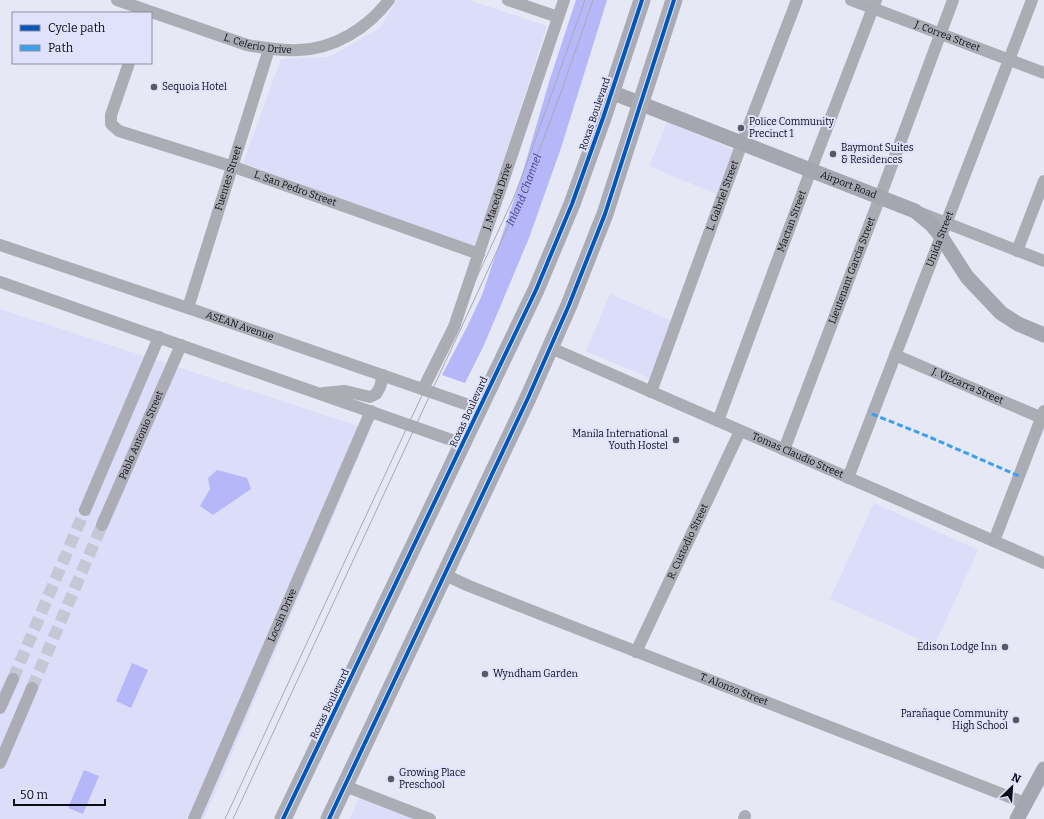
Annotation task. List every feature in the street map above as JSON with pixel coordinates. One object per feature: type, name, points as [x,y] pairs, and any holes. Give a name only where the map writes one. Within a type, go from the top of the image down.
[{"type":"highway","name":"Roxas Boulevard","points":[[283,819],[536,290],[572,204],[642,0]]},
{"type":"highway","points":[[329,819],[569,305],[605,214],[674,0]]},
{"type":"main road","name":"Airport Road","points":[[611,92],[641,102],[915,211],[932,225],[943,229],[967,277],[1001,313],[1018,324],[1044,335]]},
{"type":"main road","points":[[1017,819],[1044,769]]},
{"type":"street","name":"L. Celerio Drive","points":[[117,0],[149,8],[247,45],[269,49],[298,50],[322,47],[351,35],[370,21],[389,0]]},
{"type":"street","points":[[508,0],[558,17]]},
{"type":"street","name":"J. Maceda Drive","points":[[423,389],[454,327],[564,0]]},
{"type":"street","name":"L. Gabriel Street","points":[[651,392],[742,143],[797,0]]},
{"type":"street","name":"J. Correa Street","points":[[851,0],[874,4],[940,34],[1044,73]]},
{"type":"street","name":"Lieutenant Garcia Street","points":[[784,450],[953,0]]},
{"type":"street","name":"Unida Street","points":[[848,478],[1032,0]]},
{"type":"street","name":"Mactan Street","points":[[718,421],[874,4]]},
{"type":"street","name":"Fuentes Street","points":[[188,308],[269,49]]},
{"type":"street","name":"L. San Pedro Street","points":[[129,64],[111,115],[111,124],[119,131],[231,167],[479,254]]},
{"type":"street","points":[[1018,250],[1044,181]]},
{"type":"street","points":[[943,229],[1018,250],[1044,261]]},
{"type":"street","name":"ASEAN Avenue","points":[[3,249],[188,308],[480,409]]},
{"type":"street","points":[[0,282],[463,444]]},
{"type":"street","points":[[85,510],[159,337]]},
{"type":"street","name":"Pablo Antonio Street","points":[[102,525],[181,345]]},
{"type":"street","name":"Tomas Claudio Street","points":[[550,348],[1044,563]]},
{"type":"street","name":"J. Vizcarra Street","points":[[895,355],[1043,414]]},
{"type":"street","points":[[320,394],[345,391],[370,397],[376,394],[380,387],[383,375]]},
{"type":"street","name":"Locsin Drive","points":[[194,819],[371,411]]},
{"type":"street","points":[[994,541],[1043,414]]},
{"type":"street","name":"R. Custodio Street","points":[[636,652],[740,431]]},
{"type":"street","name":"T. Alonzo Street","points":[[443,574],[469,586],[636,652],[1025,804]]},
{"type":"street","points":[[0,708],[13,679]]},
{"type":"street","points":[[0,763],[32,688]]},
{"type":"street","points":[[345,786],[430,819]]},
{"type":"shaded area","points":[[397,0],[469,0],[547,26],[475,248],[243,163],[281,59],[329,57],[380,28]]},
{"type":"shaded area","points":[[667,122],[734,150],[716,194],[649,166]]},
{"type":"shaded area","points":[[610,294],[675,322],[651,379],[586,351]]},
{"type":"shaded area","points":[[0,309],[370,430],[204,819],[0,819]]},
{"type":"shaded area","points":[[874,503],[978,550],[934,646],[830,599]]},
{"type":"shaded area","points":[[359,798],[416,819],[350,819]]},
{"type":"water","name":"Inland Channel","points":[[576,0],[607,0],[561,148],[529,238],[484,345],[465,383],[442,375],[482,295],[519,185],[549,82]]},
{"type":"water","points":[[217,470],[247,478],[251,489],[213,515],[200,506],[210,489],[208,478]]},
{"type":"water","points":[[132,663],[148,670],[131,708],[116,701]]},
{"type":"water","points":[[84,770],[99,776],[83,814],[68,808]]},
{"type":"tunnel","points":[[13,679],[85,510]]},
{"type":"tunnel","points":[[32,688],[102,525]]},
{"type":"tram line","points":[[225,819],[514,197],[585,0]]},
{"type":"tram line","points":[[233,819],[521,199],[563,87],[593,0]]},
{"type":"marked path","points":[[872,414],[1019,476]]},
{"type":"cycle path","points":[[283,819],[536,290],[572,204],[603,118],[642,0]]},
{"type":"cycle path","points":[[329,819],[528,398],[569,305],[605,214],[674,0]]},
{"type":"place","name":"Sequoia Hotel","points":[[154,87]]},
{"type":"place","name":"Police Community Precinct 1","points":[[741,128]]},
{"type":"place","name":"Baymont Suites & Residences","points":[[833,154]]},
{"type":"place","name":"Manila International Youth Hostel","points":[[676,440]]},
{"type":"place","name":"Edison Lodge Inn","points":[[1005,647]]},
{"type":"place","name":"Wyndham Garden","points":[[485,674]]},
{"type":"place","name":"Parañaque Community High School","points":[[1016,720]]},
{"type":"place","name":"Growing Place Preschool","points":[[391,779]]}]
